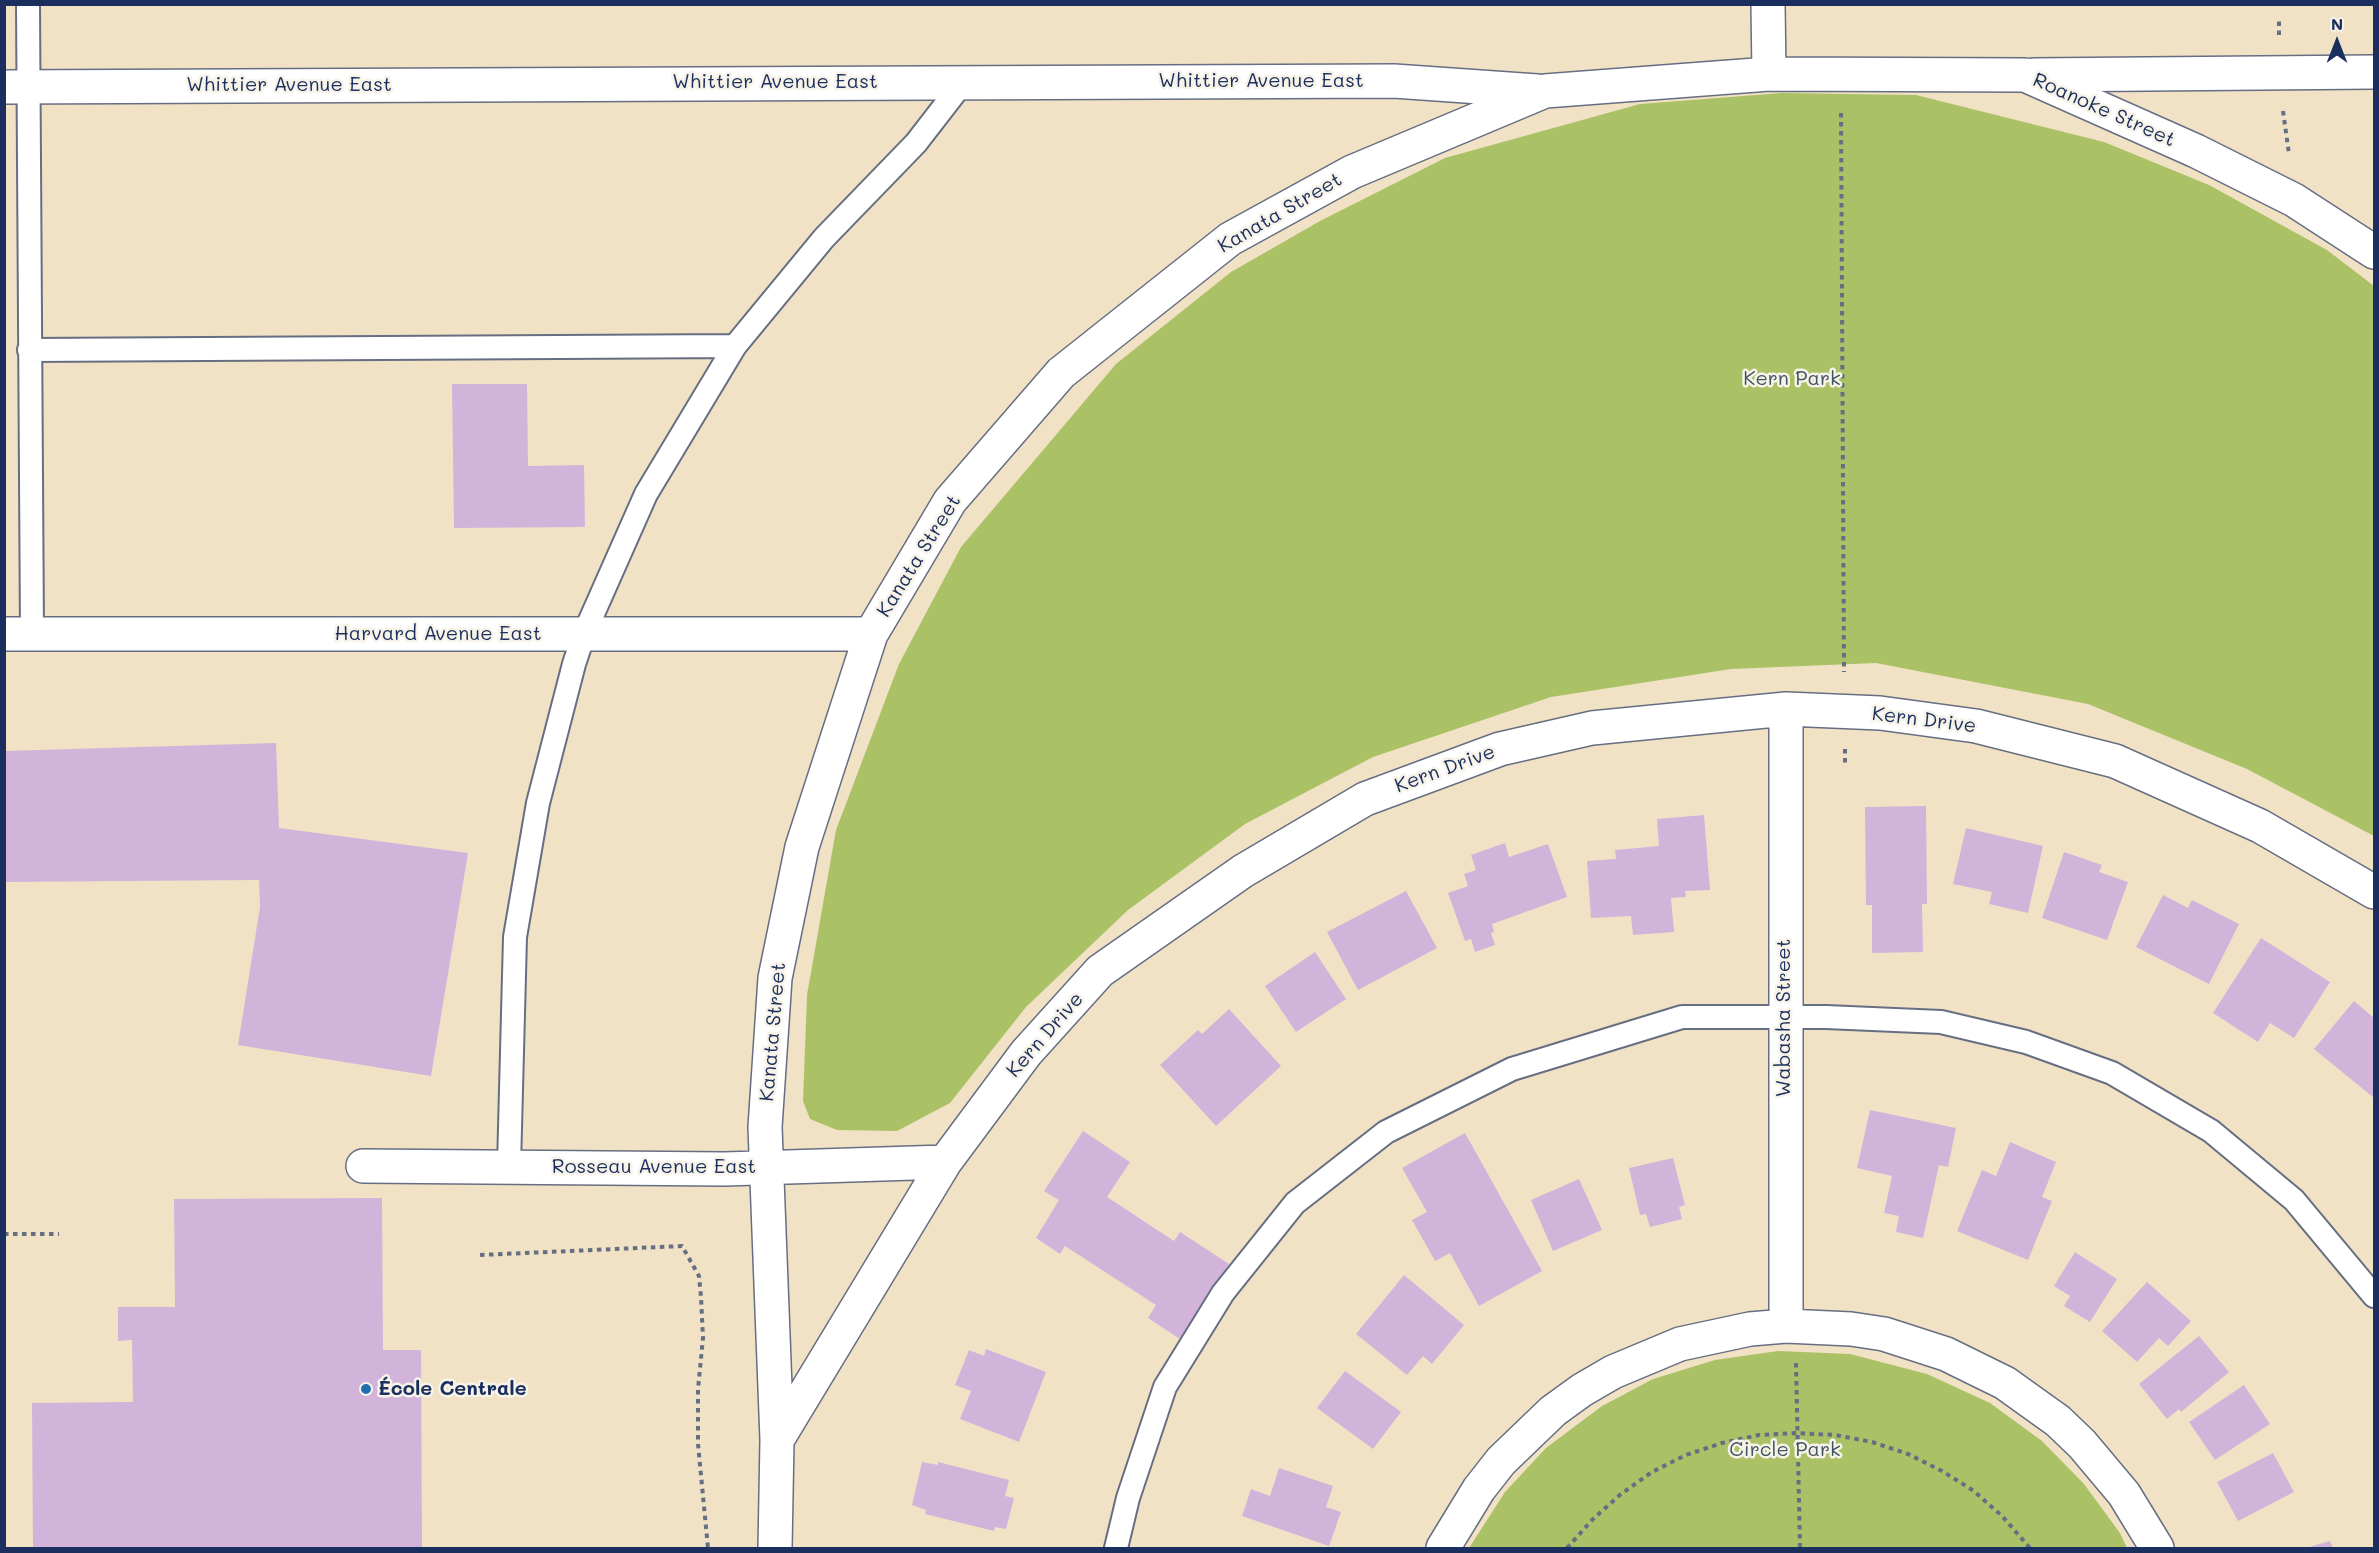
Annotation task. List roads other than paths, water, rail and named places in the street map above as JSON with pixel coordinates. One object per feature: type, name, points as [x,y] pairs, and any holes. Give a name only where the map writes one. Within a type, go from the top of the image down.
[{"type":"street","points":[[1768,4],[1770,74]]},
{"type":"street","name":"Roanoke Street","points":[[1770,74],[1841,72],[2025,75],[2196,152],[2294,200],[2374,252]]},
{"type":"street","points":[[2025,75],[2374,72]]},
{"type":"street","name":"Kanata Street","points":[[775,1548],[777,1440],[765,1127],[775,978],[802,847],[871,634],[950,501],[1061,372],[1230,239],[1352,172],[1545,91],[1770,74]]},
{"type":"street","name":"Whittier Avenue East","points":[[16,87],[964,81],[1394,81],[1545,91]]},
{"type":"street","name":"Harvard Avenue East","points":[[18,634],[871,634]]},
{"type":"street","name":"Kern Drive","points":[[777,1440],[945,1162],[1026,1053],[1100,971],[1243,871],[1365,799],[1500,749],[1592,728],[1786,709],[1844,711],[1976,726],[2115,761],[2260,826],[2374,892]]},
{"type":"street","name":"Wabasha Street","points":[[1786,709],[1784,1016],[1790,1326]]},
{"type":"street","name":"Rosseau Avenue East","points":[[363,1166],[766,1167],[945,1162]]},
{"type":"street","points":[[1443,1548],[1472,1499],[1501,1461],[1553,1411],[1582,1390],[1613,1372],[1680,1344],[1750,1329],[1790,1326],[1851,1329],[1915,1342],[1976,1367],[2005,1383],[2058,1421],[2090,1452],[2124,1494],[2157,1548]]},
{"type":"lane","points":[[18,634],[29,350],[16,87],[28,4]]},
{"type":"lane","points":[[509,1166],[515,936],[538,804],[574,663],[584,634],[646,494],[735,346],[824,238],[916,143],[964,81]]},
{"type":"lane","points":[[29,350],[735,346]]},
{"type":"lane","points":[[1116,1548],[1128,1498],[1165,1387],[1223,1293],[1295,1203],[1386,1132],[1512,1069],[1682,1017],[1784,1016],[1941,1022],[2026,1042],[2112,1073],[2211,1131],[2294,1200],[2374,1296]]},
{"type":"place","name":"École Centrale","points":[[366,1389]]},
{"type":"park label","name":"Kern Park","points":[[1792,379]]},
{"type":"park label","name":"Circle Park","points":[[1785,1450]]}]
